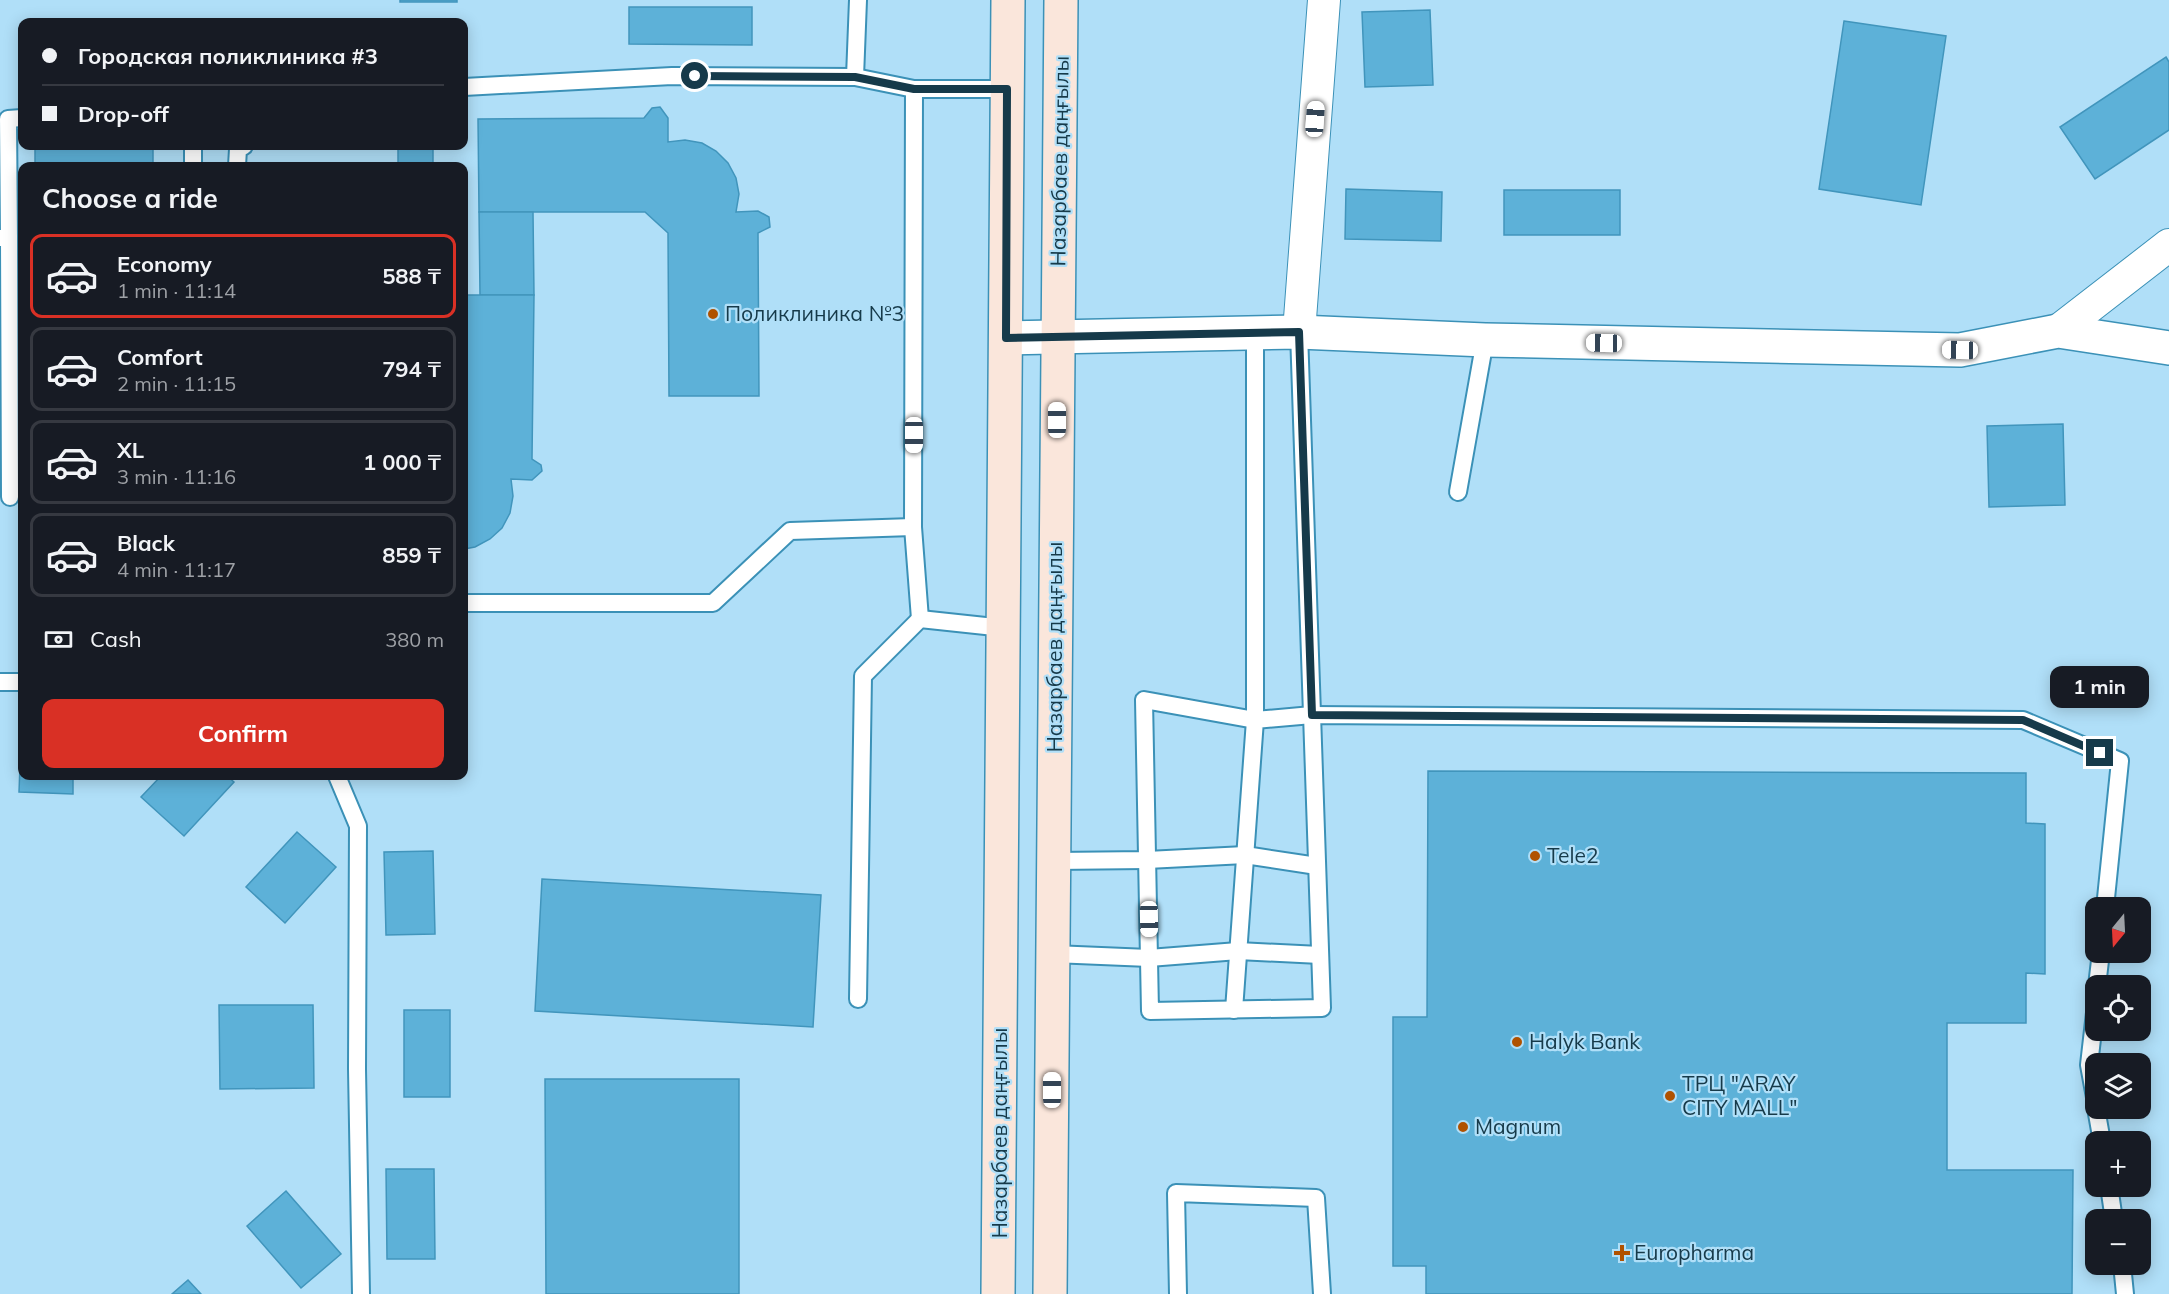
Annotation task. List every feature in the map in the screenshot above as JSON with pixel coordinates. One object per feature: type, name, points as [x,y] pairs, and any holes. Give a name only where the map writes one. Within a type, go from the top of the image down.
[{"type":"main road","name":"Назарбаев даңғылы","points":[[998,1294],[1008,0]]},
{"type":"main road","name":"Назарбаев даңғылы","points":[[1050,1294],[1061,0]]},
{"type":"street","points":[[1299,332],[1324,0]]},
{"type":"street","points":[[2058,331],[2169,245]]},
{"type":"street","points":[[1006,338],[1299,332],[1485,340],[1960,350],[2058,331],[2169,348]]},
{"type":"lane","points":[[855,77],[858,0]]},
{"type":"lane","points":[[468,87],[672,76],[855,77],[914,89],[1007,89]]},
{"type":"lane","points":[[858,999],[863,676],[920,619],[913,527],[914,89]]},
{"type":"lane","points":[[11,497],[4,238],[8,119],[18,118]]},
{"type":"lane","points":[[1299,332],[1312,715],[1320,955],[1322,1008],[1150,1011],[1144,700],[1255,720],[1312,715],[2023,720],[2120,761],[2106,897]]},
{"type":"lane","points":[[1234,1010],[1255,720],[1255,333]]},
{"type":"lane","points":[[1458,492],[1485,340]]},
{"type":"lane","points":[[468,603],[713,603],[790,531],[913,527]]},
{"type":"lane","points":[[920,619],[1004,628]]},
{"type":"lane","points":[[0,682],[18,682]]},
{"type":"lane","points":[[339,780],[358,826],[357,1069],[362,1294]]},
{"type":"lane","points":[[1054,861],[1148,861],[1245,855],[1317,866]]},
{"type":"lane","points":[[1053,954],[1149,958],[1238,951],[1320,955]]},
{"type":"lane","points":[[1178,1294],[1176,1193],[1316,1198],[1322,1294]]},
{"type":"lane","points":[[2123,1275],[2125,1294]]},
{"type":"building","points":[[400,0],[457,0],[457,2],[400,2]]},
{"type":"building","points":[[629,7],[752,7],[752,45],[629,44]]},
{"type":"building","points":[[1430,10],[1433,85],[1365,87],[1362,12]]},
{"type":"building","points":[[1844,21],[1946,36],[1921,205],[1819,189]]},
{"type":"building","points":[[2166,57],[2169,62],[2169,130],[2095,179],[2060,127]]},
{"type":"building","name":"Поликлиника №3","points":[[660,107],[668,118],[668,142],[685,140],[702,143],[716,151],[728,163],[736,178],[739,194],[736,212],[758,211],[769,217],[770,227],[758,233],[759,396],[669,396],[668,233],[645,212],[479,212],[478,119],[644,118],[652,108]]},
{"type":"building","points":[[35,150],[153,150],[153,162],[35,162]]},
{"type":"building","points":[[398,150],[433,150],[433,162],[398,162]]},
{"type":"building","points":[[1346,189],[1442,192],[1441,241],[1345,239]]},
{"type":"building","points":[[1504,190],[1620,190],[1620,235],[1504,235]]},
{"type":"building","points":[[479,212],[533,212],[534,295],[480,295]]},
{"type":"building","points":[[468,295],[534,295],[532,459],[541,465],[542,471],[532,480],[511,479],[513,496],[510,513],[502,528],[490,539],[468,548]]},
{"type":"building","points":[[2063,424],[2065,505],[1989,507],[1987,426]]},
{"type":"building","name":"ТРЦ \"ARAY CITY MALL\"","points":[[1428,771],[2026,773],[2026,823],[2045,824],[2045,974],[2026,973],[2026,1023],[1947,1023],[1947,1170],[2073,1170],[2072,1294],[1426,1294],[1426,1266],[1393,1266],[1393,1017],[1427,1017]]},
{"type":"building","points":[[19,780],[73,780],[73,794],[19,792]]},
{"type":"building","points":[[157,780],[232,780],[234,782],[184,836],[141,797]]},
{"type":"building","points":[[297,832],[336,867],[285,923],[246,887]]},
{"type":"building","points":[[433,851],[435,934],[386,935],[384,852]]},
{"type":"building","points":[[542,879],[821,895],[813,1027],[535,1011]]},
{"type":"building","points":[[219,1005],[313,1005],[314,1088],[220,1089]]},
{"type":"building","points":[[404,1010],[450,1010],[450,1097],[404,1097]]},
{"type":"building","points":[[545,1079],[739,1079],[739,1294],[546,1294]]},
{"type":"building","points":[[386,1169],[434,1169],[435,1259],[387,1259]]},
{"type":"building","points":[[286,1191],[341,1254],[301,1288],[247,1226]]},
{"type":"building","points":[[188,1280],[201,1294],[172,1294]]},
{"type":"place","name":"Поликлиника №3","points":[[713,314]]},
{"type":"place","name":"Tele2","points":[[1535,856]]},
{"type":"place","name":"Halyk Bank","points":[[1517,1042]]},
{"type":"place","name":"ТРЦ \"ARAY CITY MALL\"","points":[[1670,1096]]},
{"type":"place","name":"Magnum","points":[[1463,1127]]},
{"type":"place","name":"Europharma","points":[[1622,1253]]},
{"type":"route","points":[[695,76],[855,77],[914,89],[1007,89],[1006,338],[1299,332],[1312,715],[2023,720],[2100,753]]}]
